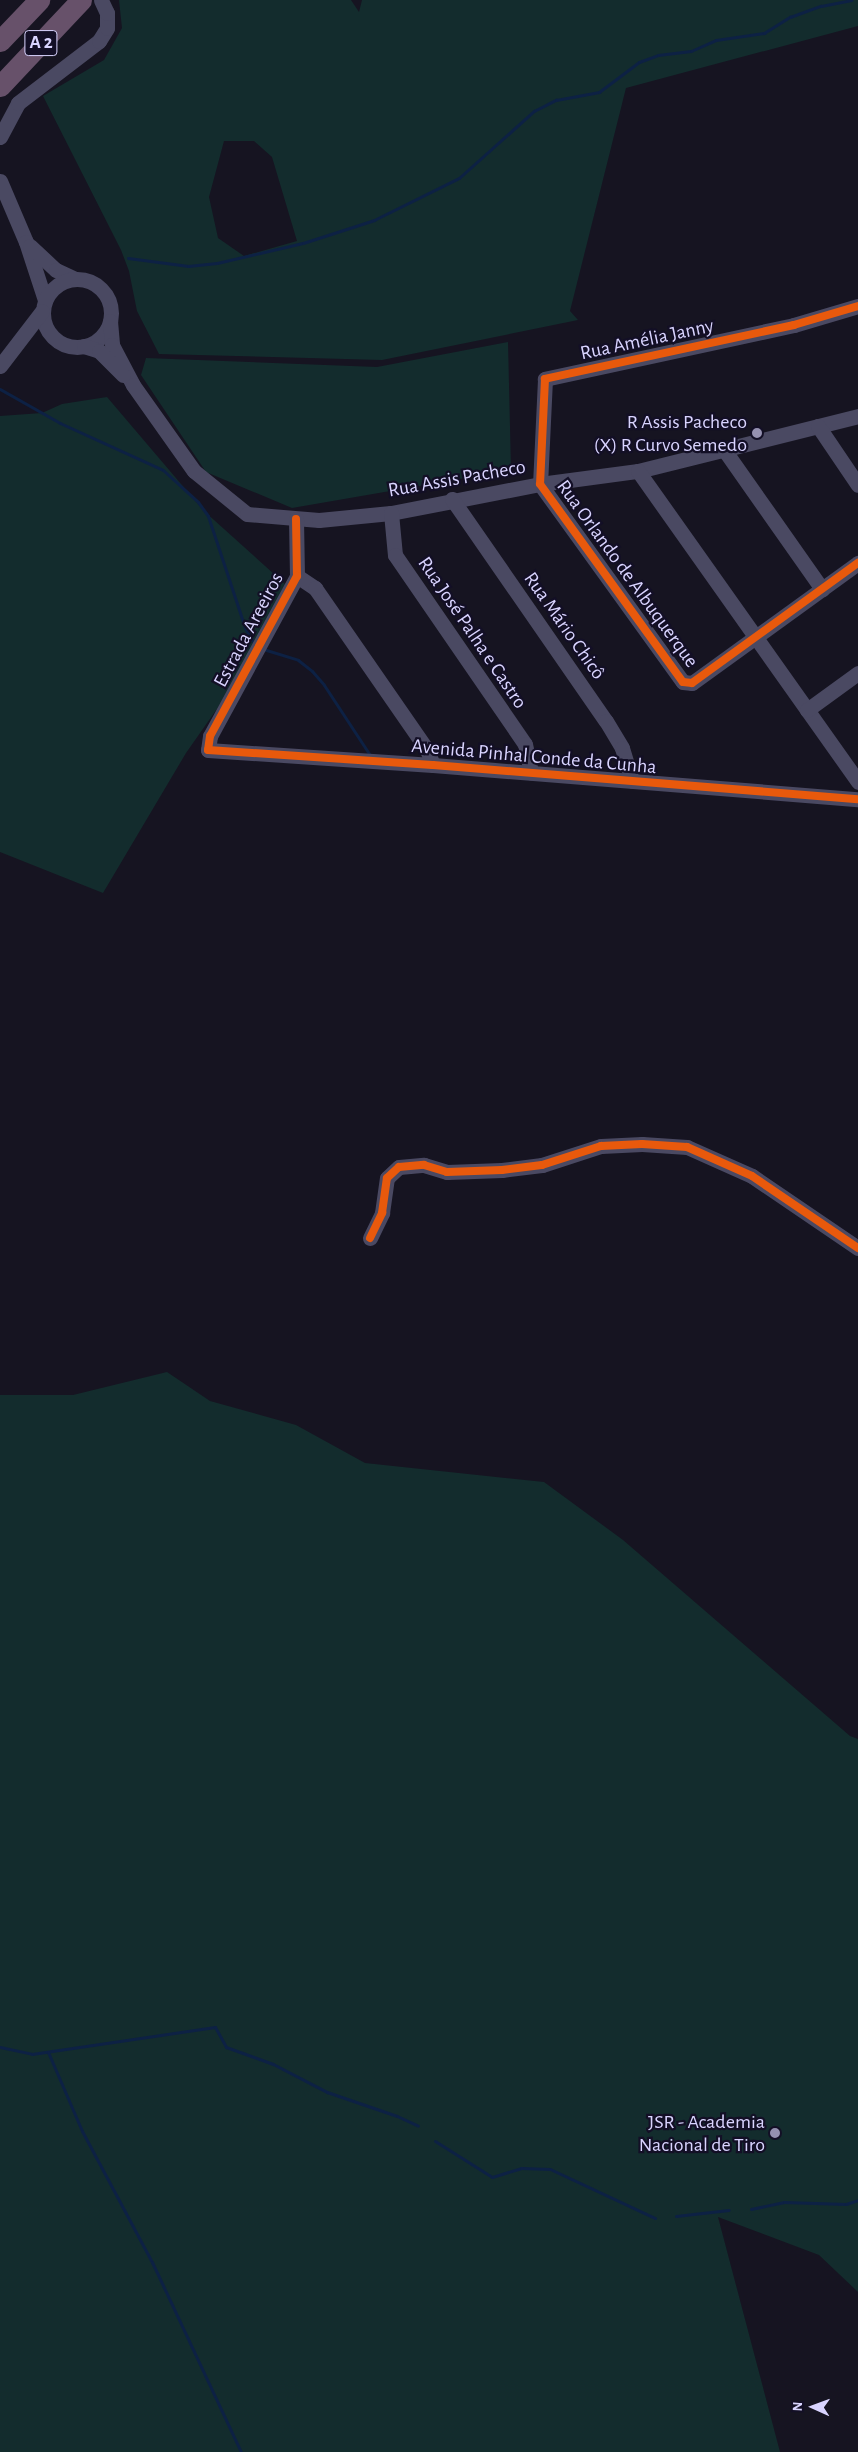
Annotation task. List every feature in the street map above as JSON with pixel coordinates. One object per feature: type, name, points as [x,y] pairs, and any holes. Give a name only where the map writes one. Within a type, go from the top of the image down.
[{"type":"highway","name":"A 2","points":[[0,41],[39,0]]},
{"type":"highway","name":"A 2","points":[[2,85],[81,0]]},
{"type":"street","points":[[0,137],[18,103],[99,41],[107,28],[107,13],[101,0]]},
{"type":"street","points":[[0,181],[26,242],[44,305],[44,321],[54,337],[72,347],[84,346],[97,341],[110,321]]},
{"type":"street","points":[[26,242],[50,266],[73,278],[91,281],[100,287],[109,301],[112,345],[133,385]]},
{"type":"street","points":[[0,366],[11,354],[44,305],[53,288],[73,278]]},
{"type":"street","name":"Rua Amélia Janny","points":[[540,484],[545,379],[794,325],[858,306]]},
{"type":"street","points":[[11,354],[35,340],[54,337]]},
{"type":"street","points":[[84,346],[98,352],[133,385]]},
{"type":"street","name":"Rua Assis Pacheco","points":[[133,385],[194,472],[247,514],[319,520],[391,513],[540,484],[638,471],[725,451],[858,416]]},
{"type":"street","points":[[818,426],[858,485]]},
{"type":"street","points":[[725,451],[822,589]]},
{"type":"street","points":[[638,471],[858,782]]},
{"type":"street","name":"Rua Orlando de Albuquerque","points":[[540,484],[683,682],[692,683],[756,639],[858,563]]},
{"type":"street","name":"Rua Mário Chicô","points":[[452,500],[606,721],[622,748],[632,782]]},
{"type":"street","name":"Rua José Palha e Castro","points":[[391,513],[395,555],[525,744],[531,772]]},
{"type":"street","name":"Estrada Areeiros","points":[[208,750],[210,736],[297,576],[296,519]]},
{"type":"street","points":[[297,576],[315,588],[427,750],[433,764]]},
{"type":"street","points":[[807,710],[858,673]]},
{"type":"street","name":"Avenida Pinhal Conde da Cunha","points":[[208,750],[433,764],[632,782],[858,797]]},
{"type":"street","points":[[370,1238],[382,1214],[387,1178],[399,1167],[424,1165],[447,1172],[502,1170],[542,1165],[601,1146],[642,1144],[687,1147],[752,1176],[858,1248]]},
{"type":"green space","points":[[119,0],[351,0],[359,12],[362,0],[858,0],[858,26],[626,88],[570,311],[578,320],[382,360],[159,354],[137,311],[129,271],[121,250],[43,96],[104,60],[122,28]],"holes":[[[224,141],[254,141],[272,157],[297,241],[244,256],[218,238],[209,197]]]},
{"type":"green space","points":[[508,342],[511,470],[292,508],[206,472],[141,375],[146,358],[377,367]]},
{"type":"green space","points":[[107,397],[204,511],[285,584],[235,683],[186,753],[103,893],[0,852],[0,416],[42,413],[62,404]]},
{"type":"green space","points":[[167,1372],[210,1401],[296,1425],[365,1463],[544,1482],[623,1540],[850,1736],[858,1739],[858,2292],[819,2255],[718,2217],[780,2452],[0,2452],[0,1395],[73,1395]]},
{"type":"waterway","points":[[128,258],[188,266],[217,263],[303,243],[374,220],[459,178],[534,111],[556,100],[599,92],[639,62],[658,55],[691,51],[716,40],[764,33],[790,17],[821,6],[851,0]]},
{"type":"waterway","points":[[0,389],[60,423],[163,470],[198,502],[208,516],[245,628],[254,643]]},
{"type":"waterway","points":[[263,649],[298,660],[312,671],[324,685],[370,755]]},
{"type":"waterway","points":[[0,2047],[32,2054],[215,2027],[226,2047],[273,2064],[327,2092],[397,2116],[418,2126]]},
{"type":"waterway","points":[[48,2052],[82,2131],[152,2262],[241,2452]]},
{"type":"waterway","points":[[435,2141],[492,2177],[521,2168],[550,2169],[655,2218]]},
{"type":"waterway","points":[[751,2209],[784,2202],[846,2204],[858,2200]]},
{"type":"waterway","points":[[676,2216],[729,2210]]},
{"type":"cycle path","points":[[858,306],[794,325],[545,379],[540,484],[683,682],[692,683],[858,563]]},
{"type":"cycle path","points":[[296,519],[297,576],[210,736],[208,750],[433,765],[858,799]]},
{"type":"cycle path","points":[[370,1238],[382,1213],[387,1178],[399,1167],[424,1165],[447,1172],[502,1170],[542,1165],[601,1146],[642,1144],[687,1147],[752,1176],[858,1248]]},
{"type":"place","name":"R Assis Pacheco (X) R Curvo Semedo","points":[[757,433]]},
{"type":"place","name":"JSR - Academia Nacional de Tiro","points":[[775,2133]]}]
